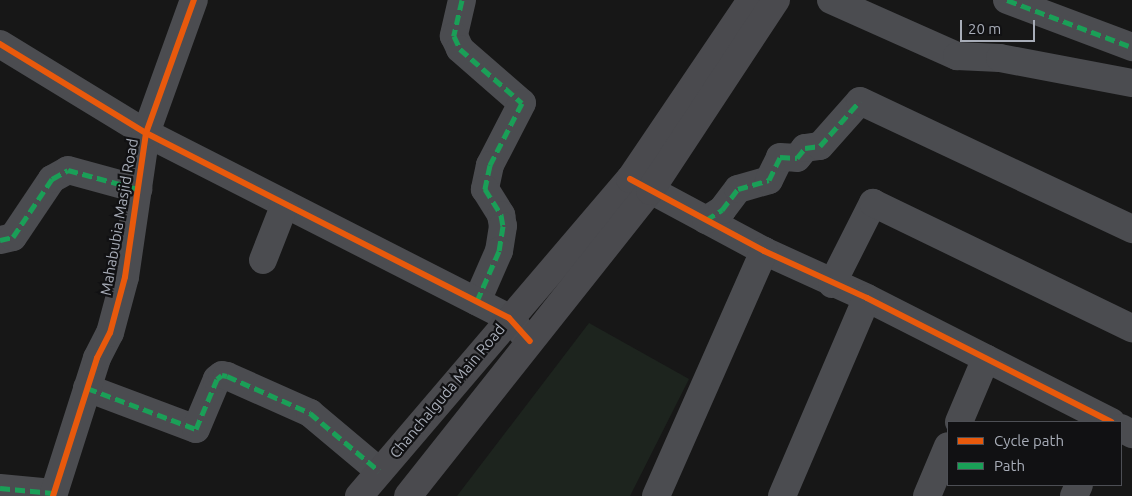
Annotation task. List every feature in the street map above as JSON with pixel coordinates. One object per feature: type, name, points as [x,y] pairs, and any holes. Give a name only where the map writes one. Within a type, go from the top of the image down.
[{"type":"main road","name":"Chanchalguda Main Road","points":[[359,496],[509,318],[640,185],[751,0]]},
{"type":"main road","name":"Chanchalguda Main Road","points":[[408,496],[530,341],[640,185],[776,0]]},
{"type":"street","name":"Mahabubia Masjid Road","points":[[53,495],[87,388],[110,333],[122,286],[146,133],[194,0]]},
{"type":"street","points":[[462,0],[454,36],[460,49],[522,104],[490,165],[485,189],[501,215],[503,226],[499,251],[476,301]]},
{"type":"street","points":[[831,0],[957,56],[1000,58],[1125,80],[1130,46],[1007,0]]},
{"type":"street","points":[[0,44],[146,133],[509,318],[530,341]]},
{"type":"street","points":[[706,220],[722,210],[738,189],[769,180],[780,157],[797,158],[805,148],[820,146],[860,101],[1132,229]]},
{"type":"street","points":[[0,240],[13,237],[52,179],[61,173],[77,170],[138,189]]},
{"type":"street","points":[[640,185],[764,251],[832,284],[867,298],[1109,421]]},
{"type":"street","points":[[832,284],[873,203],[1132,328]]},
{"type":"street","points":[[262,260],[285,204]]},
{"type":"street","points":[[656,496],[764,251]]},
{"type":"street","points":[[782,496],[867,298]]},
{"type":"street","points":[[959,421],[986,358]]},
{"type":"street","points":[[87,388],[196,429],[217,379],[227,376],[310,413],[378,472]]},
{"type":"street","points":[[927,496],[947,448]]},
{"type":"street","points":[[0,488],[53,495]]},
{"type":"shaded area","points":[[589,323],[689,379],[630,496],[457,496]]},
{"type":"marked path","points":[[462,0],[454,36],[460,49],[522,103],[490,165],[485,189],[501,215],[503,226],[499,251],[477,301]]},
{"type":"marked path","points":[[1007,0],[1129,46]]},
{"type":"marked path","points":[[706,220],[722,210],[738,189],[769,180],[780,157],[797,158],[805,148],[820,146],[860,101]]},
{"type":"marked path","points":[[0,240],[13,237],[52,179],[68,170],[138,189]]},
{"type":"marked path","points":[[87,388],[196,429],[217,379],[222,375],[227,376],[310,413],[379,471]]},
{"type":"marked path","points":[[0,488],[53,493]]},
{"type":"cycle path","points":[[53,496],[97,358],[110,333],[125,277],[146,133],[194,0]]},
{"type":"cycle path","points":[[0,44],[146,133],[509,318],[530,341]]},
{"type":"cycle path","points":[[630,179],[764,251],[867,298],[1109,421]]}]
